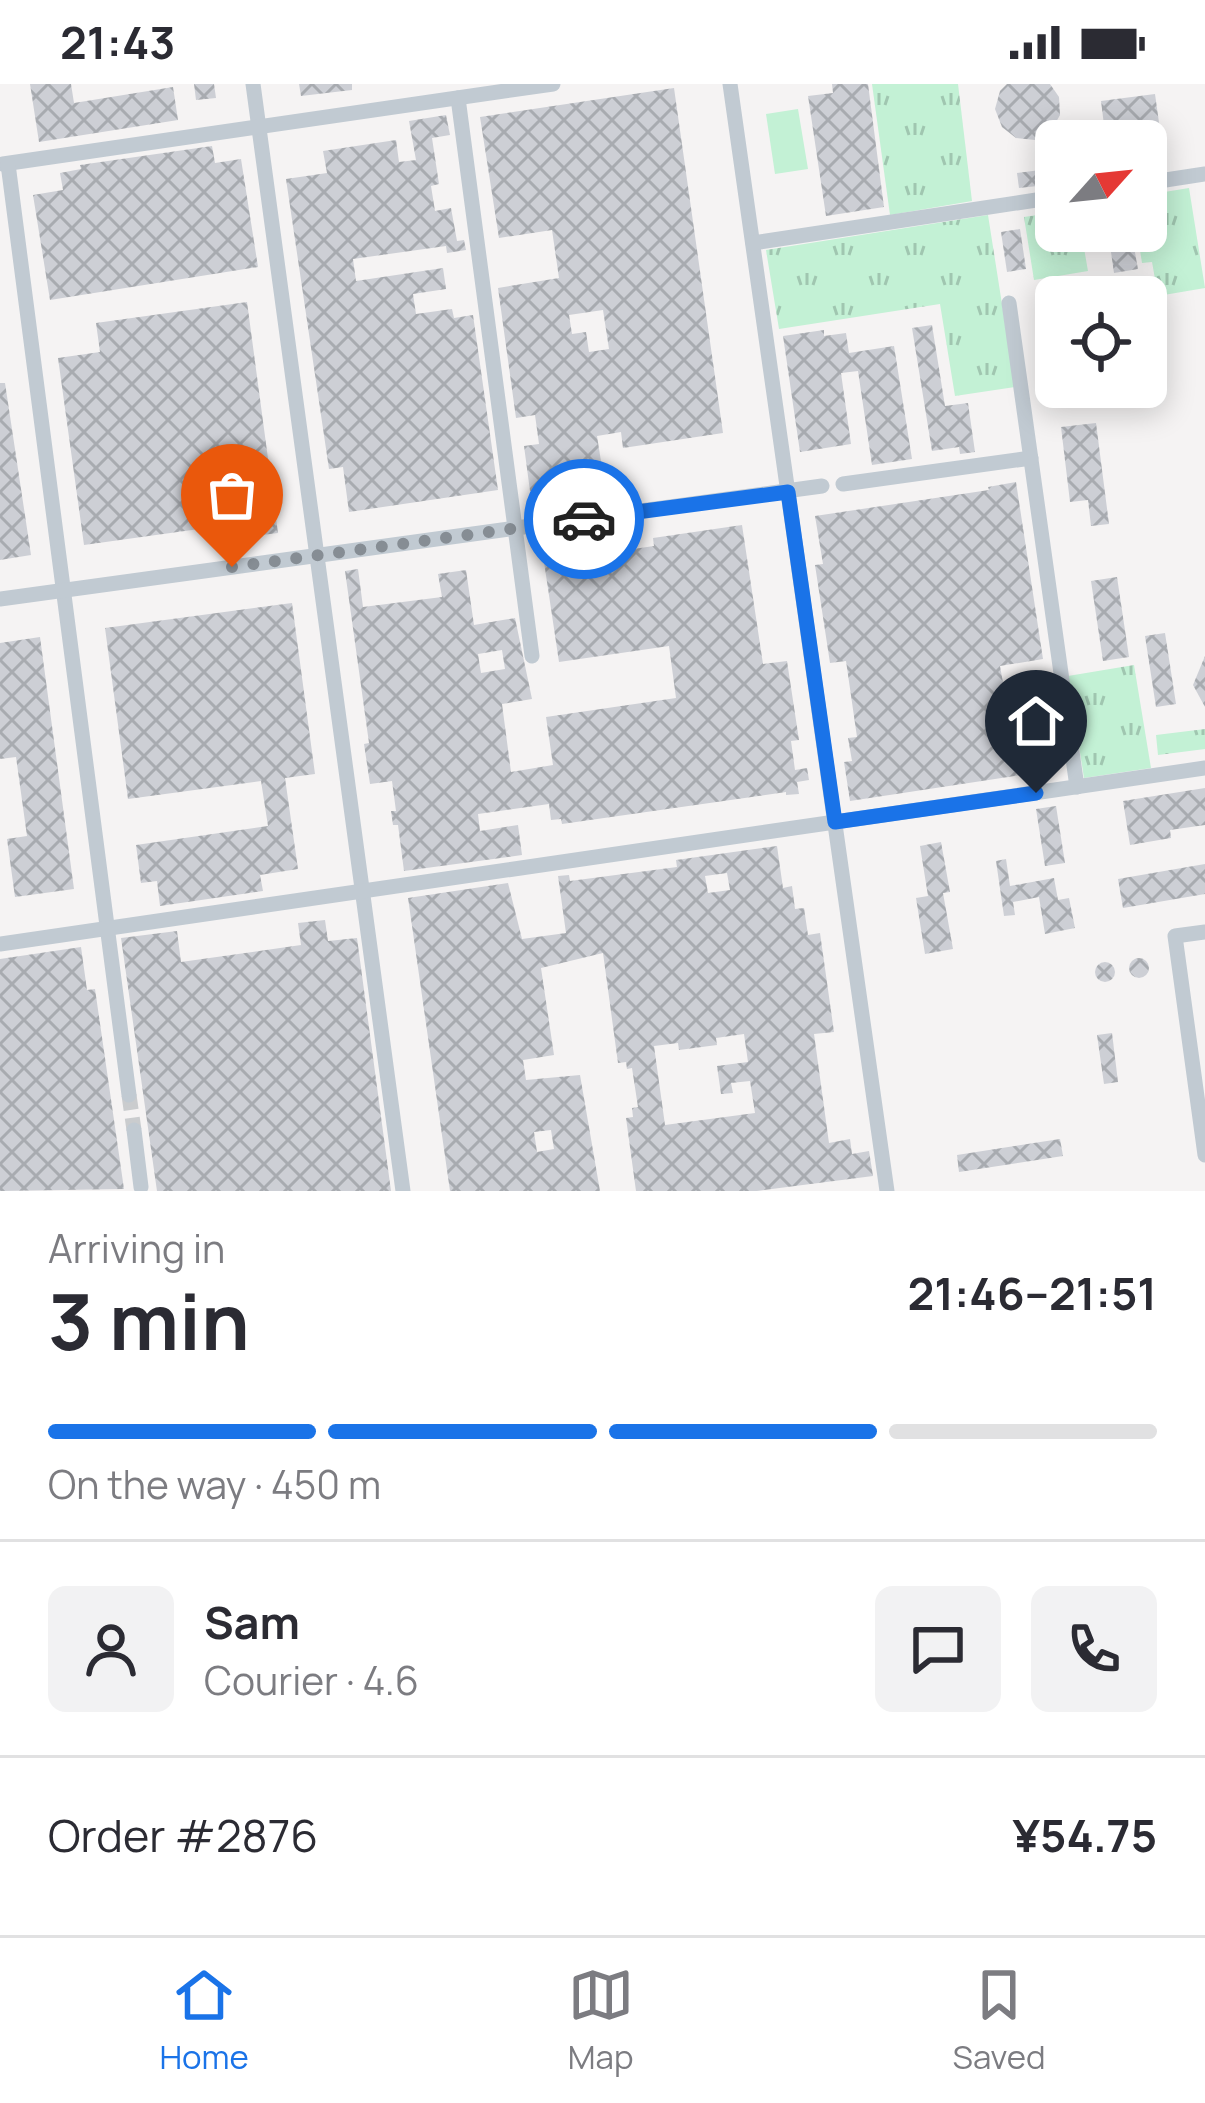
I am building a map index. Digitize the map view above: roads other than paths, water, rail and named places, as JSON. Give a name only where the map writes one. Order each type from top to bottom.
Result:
[{"type":"lane","points":[[253,84],[403,1191]]},
{"type":"lane","points":[[129,1095],[4,164],[554,84]]},
{"type":"lane","points":[[730,84],[887,1191]]},
{"type":"lane","points":[[458,98],[532,656]]},
{"type":"lane","points":[[1167,180],[1205,174]]},
{"type":"lane","points":[[753,243],[1035,200]]},
{"type":"lane","points":[[1009,303],[1077,787]]},
{"type":"lane","points":[[843,484],[1031,458]]},
{"type":"lane","points":[[0,599],[822,486]]},
{"type":"lane","points":[[0,944],[1205,768]]},
{"type":"lane","points":[[1205,932],[1175,936],[1205,1155]]},
{"type":"lane","points":[[134,1130],[141,1186]]},
{"type":"tunnel","points":[[129,1095],[134,1130]]}]
